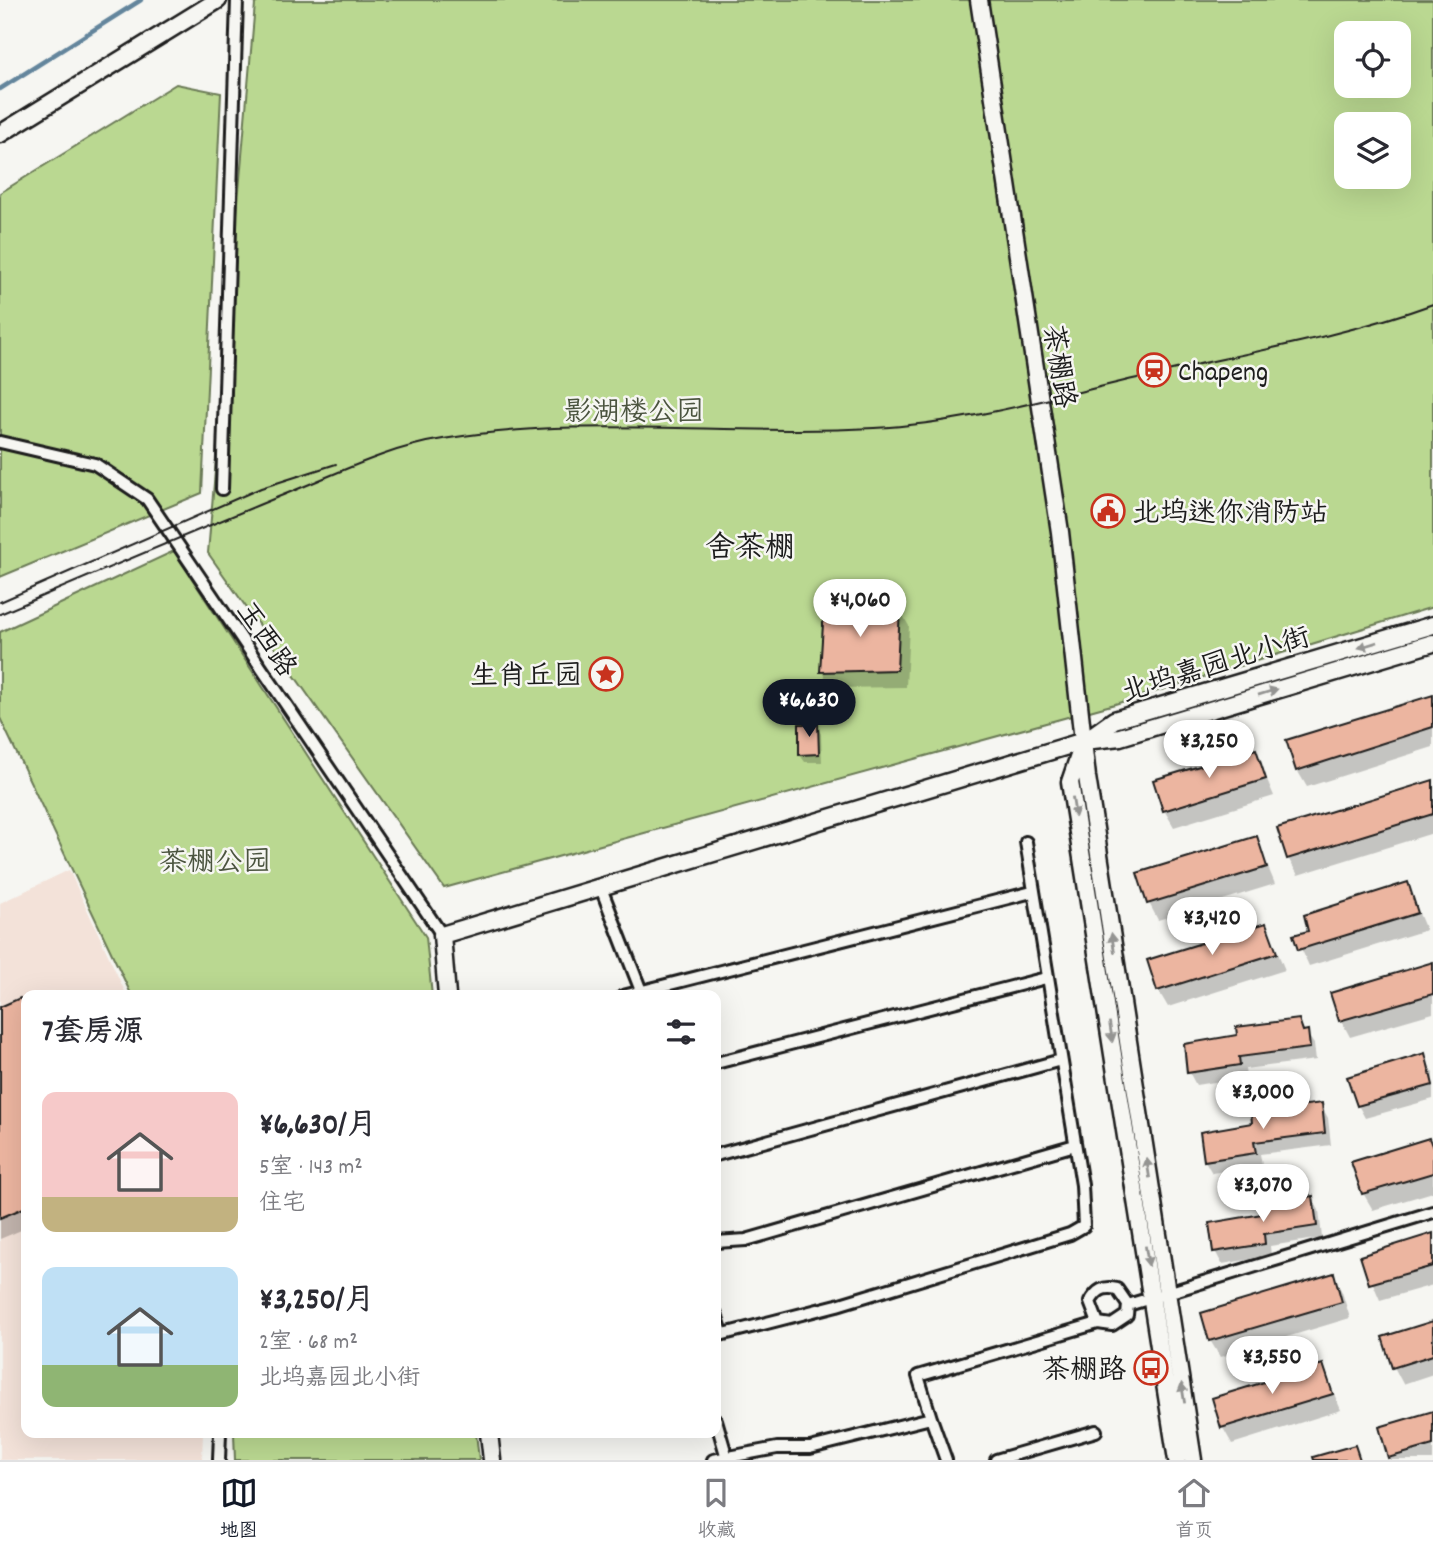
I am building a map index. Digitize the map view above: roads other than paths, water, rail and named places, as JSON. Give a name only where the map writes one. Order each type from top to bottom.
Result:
[{"type":"street","points":[[0,134],[218,0]]},
{"type":"street","points":[[222,489],[237,0]]},
{"type":"street","name":"茶棚路","points":[[979,0],[1060,532],[1084,741],[1070,782],[1160,1295],[1194,1460]]},
{"type":"street","name":"玉西路","points":[[0,442],[95,464],[147,499],[442,935]]},
{"type":"street","name":"北坞嘉园北小街","points":[[1084,741],[1114,720],[1433,625]]},
{"type":"street","name":"北坞嘉园北小街","points":[[1084,741],[1120,737],[1433,643]]},
{"type":"street","points":[[447,990],[442,935],[1084,741]]},
{"type":"street","points":[[721,1334],[836,1305],[1070,1234],[1084,1226],[1075,1144],[1026,842]]},
{"type":"street","points":[[601,888],[642,990]]},
{"type":"street","points":[[655,990],[1032,892]]},
{"type":"street","points":[[721,1062],[1046,978]]},
{"type":"street","points":[[721,1154],[1061,1060]]},
{"type":"street","points":[[721,1242],[746,1240],[1075,1144]]},
{"type":"street","points":[[1128,1305],[1433,1212]]},
{"type":"street","points":[[946,1460],[918,1376],[1098,1324],[1112,1325],[1121,1322],[1127,1315],[1128,1305],[1117,1289],[1108,1287],[1096,1292],[1090,1302],[1098,1324]]},
{"type":"street","name":"茶棚路","points":[[1160,1295],[1177,1460]]},
{"type":"street","points":[[713,1460],[777,1448],[810,1448],[931,1418]]},
{"type":"street","points":[[996,1460],[1096,1431]]},
{"type":"street","points":[[721,1437],[727,1458]]},
{"type":"street","points":[[219,1438],[219,1460]]},
{"type":"street","points":[[490,1438],[492,1460]]},
{"type":"waterway","points":[[0,89],[141,0]]},
{"type":"tram line","points":[[0,614],[345,469],[423,443],[496,432],[550,428],[820,430],[910,425],[982,414],[1297,343],[1433,304]]},
{"type":"tram line","points":[[0,602],[261,488],[336,464]]},
{"type":"place","name":"Chapeng","points":[[1154,370]]},
{"type":"place","name":"北坞迷你消防站","points":[[1108,511]]},
{"type":"place","name":"生肖丘园","points":[[606,674]]},
{"type":"place","name":"茶棚路","points":[[1151,1368]]},
{"type":"district","name":"舍茶棚","points":[[750,546]]},
{"type":"park label","name":"影湖楼公园","points":[[634,410]]},
{"type":"park label","name":"茶棚公园","points":[[215,860]]}]
